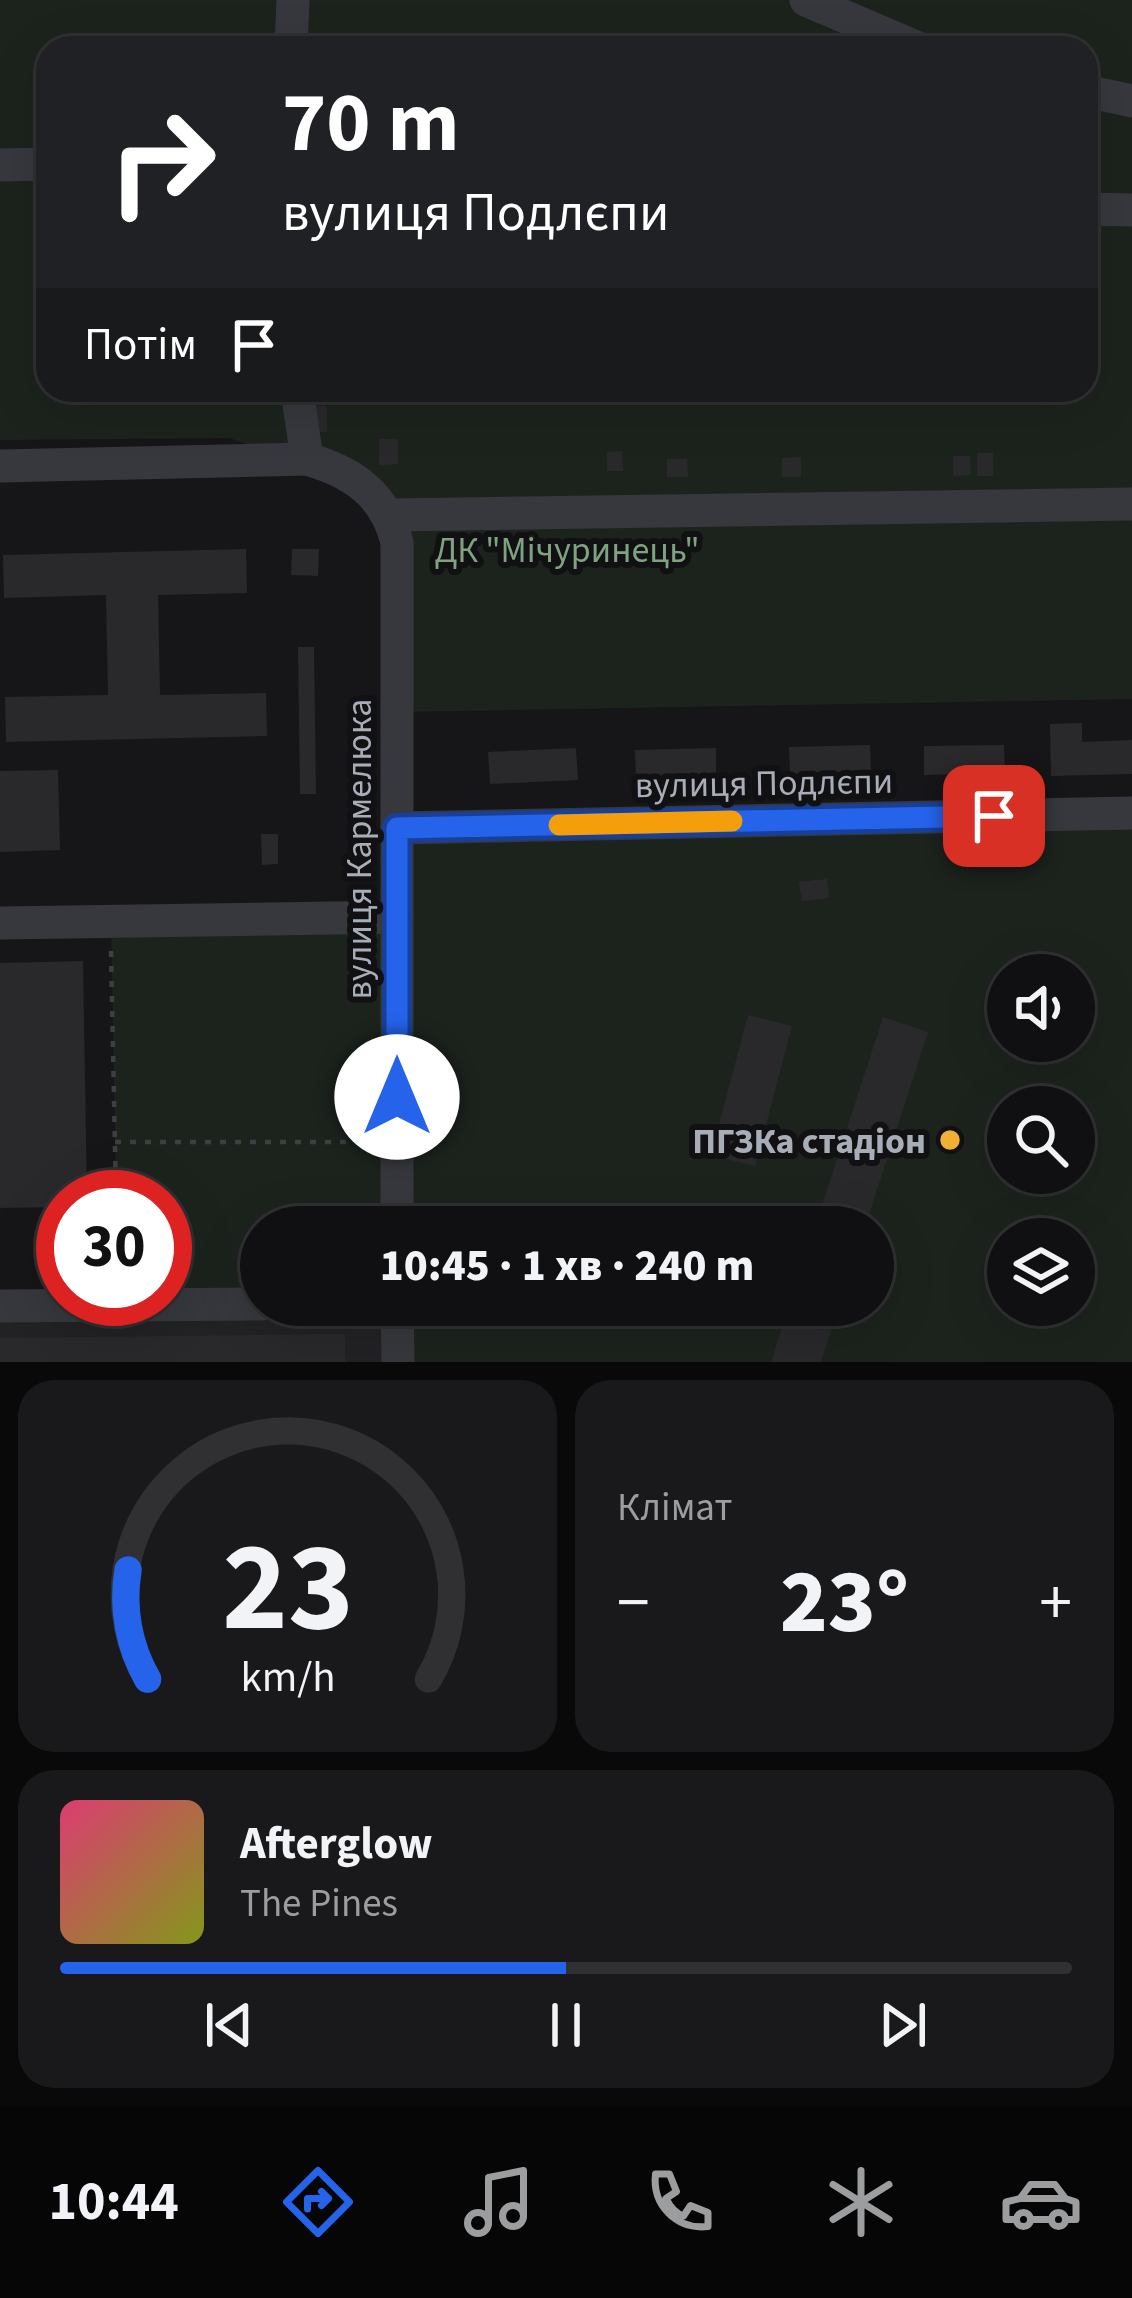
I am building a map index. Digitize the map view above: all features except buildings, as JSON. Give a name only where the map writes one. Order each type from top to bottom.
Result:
[{"type":"street","points":[[291,36],[292,0]]},
{"type":"street","points":[[806,0],[890,36]]},
{"type":"street","points":[[1098,94],[1132,101]]},
{"type":"street","points":[[0,165],[36,164]]},
{"type":"street","points":[[1098,209],[1132,210]]},
{"type":"street","points":[[299,402],[307,459]]},
{"type":"street","points":[[0,466],[307,459],[334,466],[363,485],[394,529],[1132,504]]},
{"type":"street","name":"вулиця Кармелюка","points":[[394,529],[397,1206]]},
{"type":"street","name":"вулиця Подлєпи","points":[[397,828],[1132,813]]},
{"type":"street","points":[[0,922],[397,917]]},
{"type":"street","points":[[0,1306],[240,1304]]},
{"type":"street","points":[[397,1326],[398,1362]]},
{"type":"path","points":[[111,921],[116,1170]]},
{"type":"path","points":[[115,1142],[397,1142]]},
{"type":"shaded area","points":[[240,1305],[240,1326],[397,1326],[398,1362],[0,1362],[0,1306],[36,1306],[36,1326],[192,1326],[192,1306]]},
{"type":"green space","name":"ДК \"Мічуринець\"","points":[[0,0],[1132,0],[1132,699],[397,712],[397,543],[333,475],[229,438],[0,440]]},
{"type":"green space","points":[[1132,813],[1132,1362],[398,1362],[397,1326],[894,1326],[894,1206],[240,1206],[240,1303],[192,1300],[192,1170],[116,1170],[111,921],[396,917],[397,828]]},
{"type":"slow traffic","points":[[559,825],[732,821]]},
{"type":"place","name":"ПГЗКа стадіон","points":[[950,1140]]},
{"type":"route","points":[[397,1097],[397,828],[994,816]]}]
